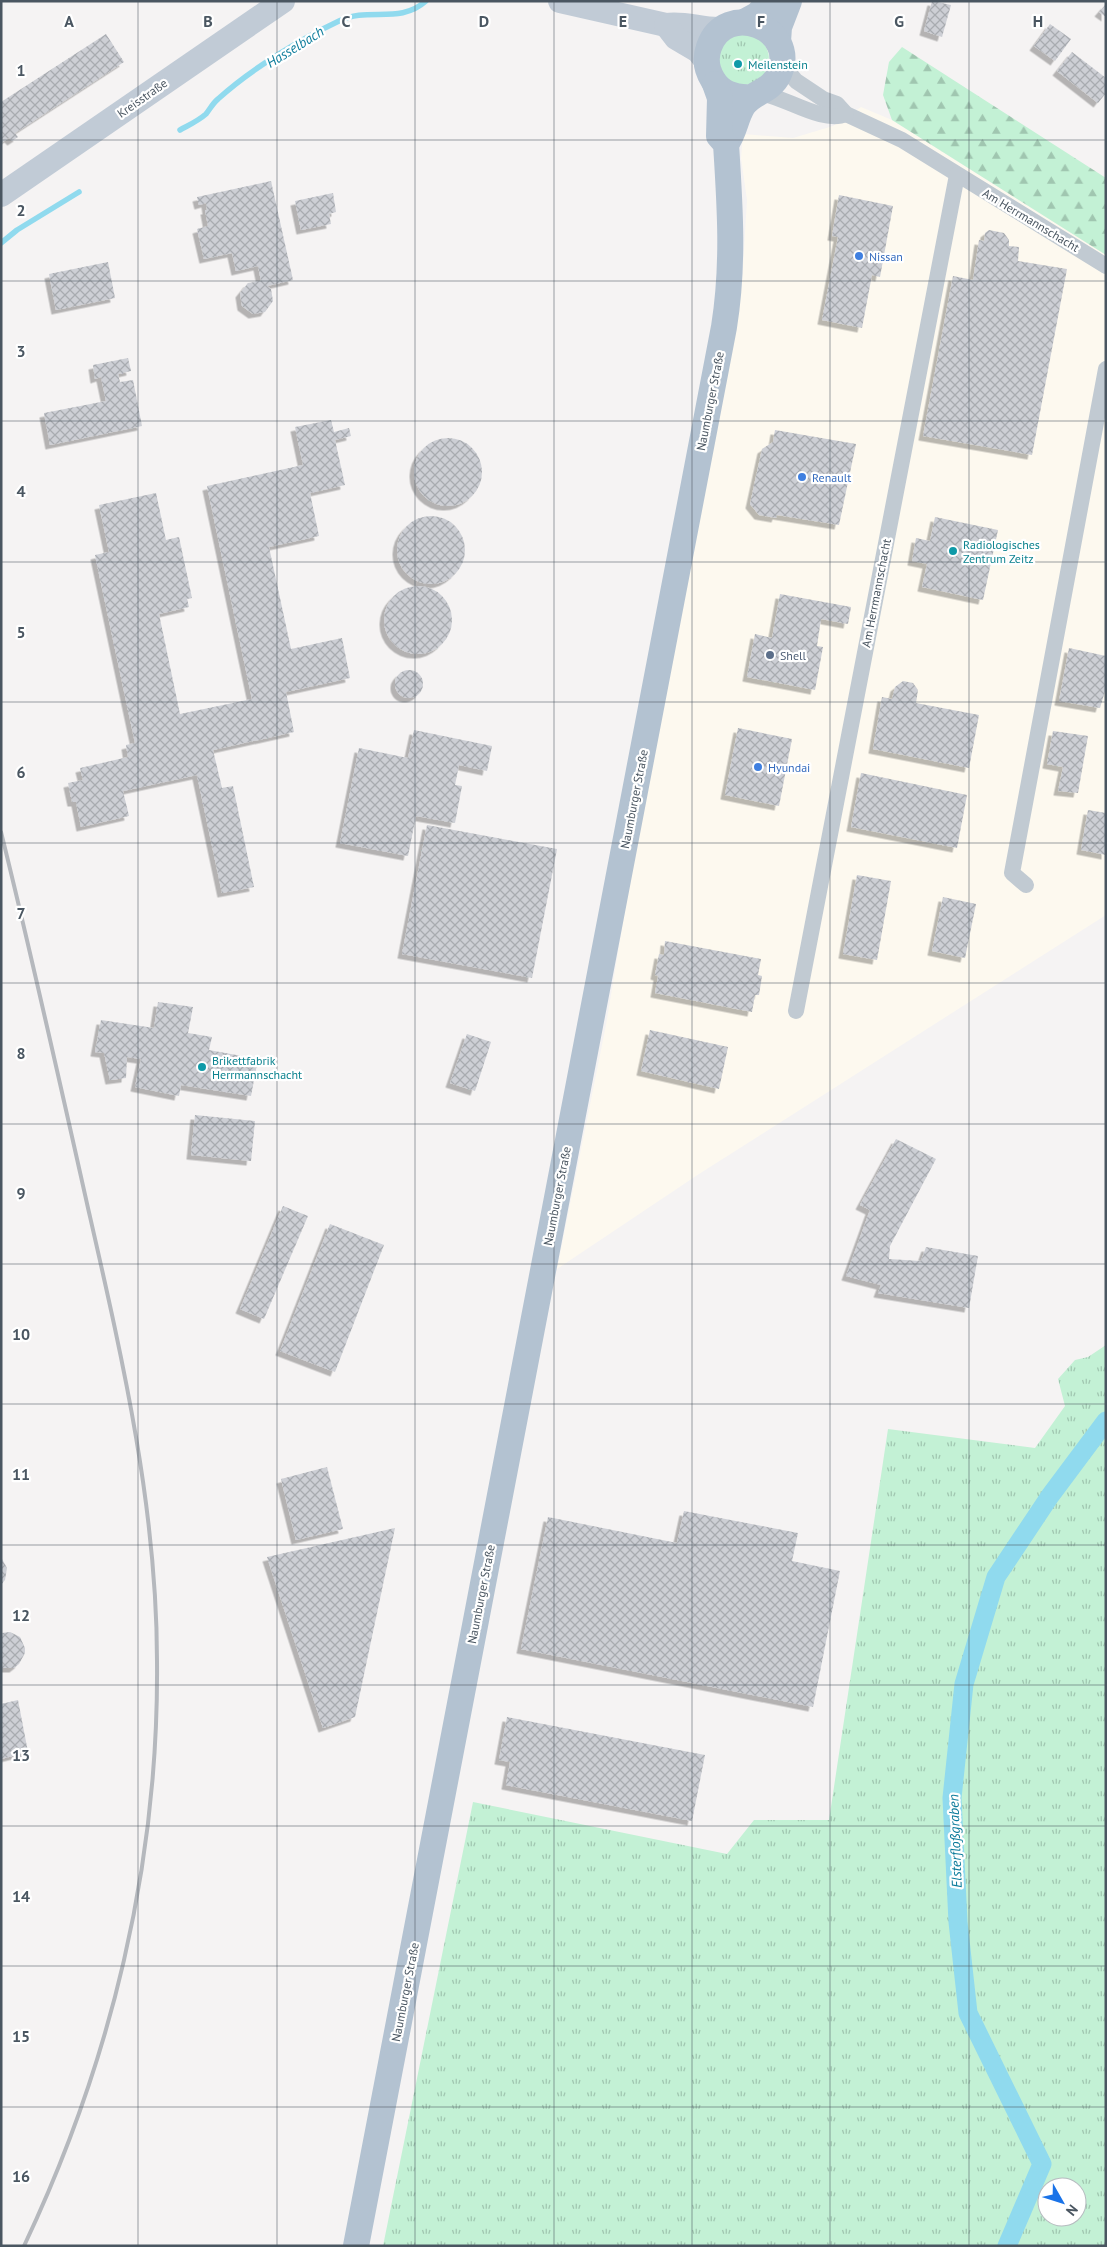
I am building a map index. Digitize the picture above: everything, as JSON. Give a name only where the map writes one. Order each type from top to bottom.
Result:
[{"type":"main road","name":"Kreisstraße","points":[[1,195],[283,1]]},
{"type":"main road","points":[[560,1],[666,25],[680,23],[708,30],[721,30]]},
{"type":"main road","points":[[711,72],[710,44],[721,30],[728,25],[746,21],[757,15],[770,1]]},
{"type":"main road","points":[[726,144],[733,135],[743,106],[775,81],[780,53],[779,27],[789,1]]},
{"type":"main road","points":[[746,21],[765,27],[780,53]]},
{"type":"main road","points":[[666,25],[676,38],[698,51],[711,72],[731,95],[756,95]]},
{"type":"main road","name":"Naumburger Straße","points":[[356,2246],[724,326],[731,254],[726,144],[719,136],[720,98],[711,72]]},
{"type":"street","name":"Am Herrmannschacht","points":[[780,53],[796,81],[823,99],[837,104],[846,114],[902,140],[1106,266]]},
{"type":"street","name":"Am Herrmannschacht","points":[[756,95],[775,96],[818,114],[836,118],[846,114]]},
{"type":"street","name":"Am Herrmannschacht","points":[[796,1010],[957,175]]},
{"type":"street","points":[[1026,885],[1012,873],[1106,369]]},
{"type":"shaded area","points":[[861,107],[892,120],[1106,255],[1106,915],[699,1174],[557,1269],[606,1025],[637,838],[727,378],[742,283],[747,200],[741,158],[743,134],[793,138],[833,126]]},
{"type":"green space","points":[[738,33],[748,33],[757,37],[765,45],[769,59],[765,73],[757,81],[748,85],[738,85],[729,81],[721,73],[717,64],[717,54],[721,45],[729,37]]},
{"type":"green space","points":[[902,47],[1106,178],[1106,255],[892,120],[883,95],[889,62]]},
{"type":"green space","points":[[1106,1345],[1106,2246],[383,2246],[473,1802],[727,1854],[754,1820],[829,1820],[888,1429],[1035,1448],[1065,1406],[1058,1379],[1075,1360],[1088,1357]]},
{"type":"building","points":[[932,1],[951,5],[942,37],[924,31]]},
{"type":"building","points":[[1106,4],[1106,17],[1099,12]]},
{"type":"building","points":[[1050,24],[1071,39],[1055,61],[1034,46]]},
{"type":"building","points":[[106,34],[124,62],[15,133],[18,137],[12,141],[9,138],[1,143],[1,102]]},
{"type":"building","points":[[1072,52],[1106,78],[1106,93],[1098,103],[1057,71]]},
{"type":"building","points":[[271,181],[293,280],[267,286],[271,289],[273,301],[265,312],[253,314],[242,306],[240,293],[248,283],[261,281],[258,266],[236,271],[232,253],[204,259],[197,229],[208,226],[205,210],[207,210],[206,203],[199,205],[197,197]]},
{"type":"building","points":[[333,193],[336,212],[329,214],[331,224],[301,230],[295,201]]},
{"type":"building","name":"Nissan","points":[[839,195],[893,206],[880,277],[872,275],[862,328],[822,320],[838,237],[832,236]]},
{"type":"building","points":[[989,230],[1004,233],[1009,240],[1009,246],[1019,247],[1018,261],[1067,269],[1032,455],[923,436],[953,276],[973,280],[979,240],[984,241],[985,233]]},
{"type":"building","points":[[108,262],[115,298],[56,310],[49,274]]},
{"type":"building","points":[[128,358],[131,371],[118,374],[120,382],[133,380],[142,426],[50,445],[44,413],[106,401],[101,377],[95,379],[93,365]]},
{"type":"building","points":[[331,420],[334,432],[349,428],[351,436],[335,440],[345,485],[310,493],[319,536],[269,547],[291,649],[342,638],[350,678],[286,692],[294,732],[213,750],[222,788],[233,786],[254,887],[222,893],[197,775],[123,791],[129,816],[81,827],[76,802],[72,802],[68,783],[83,780],[80,768],[128,757],[126,745],[135,743],[95,555],[109,552],[99,505],[156,493],[166,540],[179,537],[192,598],[187,599],[189,607],[159,614],[180,714],[252,699],[207,486],[303,465],[295,427]]},
{"type":"building","name":"Renault","points":[[775,430],[856,444],[839,525],[777,515],[776,518],[759,515],[750,504],[762,449],[773,442]]},
{"type":"building","points":[[448,438],[461,441],[472,448],[479,459],[482,472],[479,485],[472,496],[461,503],[448,506],[435,503],[424,496],[417,485],[414,472],[417,459],[424,448],[435,441]]},
{"type":"building","points":[[431,516],[444,519],[455,526],[462,537],[465,550],[462,563],[455,574],[444,581],[431,584],[418,581],[407,574],[400,563],[397,550],[400,537],[407,526],[418,519]]},
{"type":"building","name":"Radiologisches Zentrum Zeitz","points":[[935,517],[998,530],[983,600],[922,587],[927,564],[912,561],[916,538],[930,541]]},
{"type":"building","points":[[418,586],[431,589],[442,596],[449,607],[452,620],[449,633],[442,644],[431,651],[418,654],[405,651],[394,644],[387,633],[384,620],[387,607],[394,596],[405,589]]},
{"type":"building","points":[[780,594],[851,607],[848,624],[821,619],[817,646],[823,647],[815,690],[747,677],[755,634],[772,638]]},
{"type":"building","points":[[1069,648],[1106,656],[1106,688],[1100,708],[1059,701]]},
{"type":"building","points":[[409,670],[419,674],[423,684],[419,694],[409,698],[399,694],[395,684],[399,674]]},
{"type":"building","points":[[903,681],[913,683],[918,690],[916,703],[979,715],[969,768],[873,749],[882,697],[892,699],[895,687]]},
{"type":"building","name":"Hyundai","points":[[738,728],[792,739],[779,806],[725,795]]},
{"type":"building","points":[[414,730],[492,746],[487,771],[459,765],[455,785],[462,786],[455,823],[416,816],[408,856],[340,843],[359,748],[408,758]]},
{"type":"building","points":[[1053,731],[1088,736],[1078,793],[1058,791],[1063,767],[1047,764]]},
{"type":"building","points":[[861,773],[967,795],[957,848],[851,827]]},
{"type":"building","points":[[1088,810],[1106,813],[1106,855],[1081,850]]},
{"type":"building","points":[[427,825],[557,849],[532,978],[402,954]]},
{"type":"building","points":[[857,875],[891,881],[877,960],[843,954]]},
{"type":"building","points":[[943,897],[976,904],[965,958],[932,951]]},
{"type":"building","points":[[665,941],[761,959],[758,975],[762,976],[759,995],[755,995],[752,1012],[655,993],[658,976],[655,975],[659,954],[664,955]]},
{"type":"building","points":[[158,1002],[193,1007],[188,1033],[212,1037],[209,1050],[258,1059],[251,1096],[181,1085],[179,1096],[135,1087],[141,1059],[127,1057],[126,1078],[110,1080],[104,1053],[95,1052],[101,1020],[154,1028]]},
{"type":"building","points":[[650,1030],[728,1047],[719,1089],[641,1071]]},
{"type":"building","points":[[467,1034],[491,1042],[475,1091],[450,1083]]},
{"type":"building","points":[[195,1115],[255,1121],[251,1161],[191,1155]]},
{"type":"building","points":[[896,1139],[936,1159],[890,1246],[889,1259],[921,1261],[926,1247],[978,1256],[969,1308],[878,1293],[881,1285],[846,1276],[870,1210],[860,1205]]},
{"type":"building","points":[[283,1206],[308,1216],[264,1319],[240,1309]]},
{"type":"building","points":[[330,1224],[384,1245],[335,1372],[280,1351]]},
{"type":"building","points":[[327,1467],[343,1529],[296,1540],[281,1479]]},
{"type":"building","points":[[684,1511],[798,1533],[792,1561],[840,1571],[813,1707],[521,1649],[548,1517],[677,1543]]},
{"type":"building","points":[[395,1528],[355,1717],[323,1728],[267,1557]]},
{"type":"building","points":[[1,1557],[7,1568],[5,1580],[1,1585]]},
{"type":"building","points":[[10,1632],[20,1637],[25,1653],[19,1664],[14,1668],[1,1668],[1,1633]]},
{"type":"building","points":[[18,1700],[28,1752],[1,1759],[1,1704]]},
{"type":"building","points":[[507,1717],[705,1755],[692,1821],[506,1785],[510,1762],[499,1760]]},
{"type":"waterway","name":"Hasselbach","points":[[180,130],[206,114],[218,99],[260,66],[292,46],[339,21],[361,15],[405,12],[416,8],[426,1]]},
{"type":"waterway","name":"Hasselbach","points":[[1,243],[17,230],[79,192]]},
{"type":"waterway","name":"Elsterfloßgraben","points":[[1007,2246],[1042,2164],[968,2013],[958,1922],[952,1798],[964,1684],[996,1577],[1050,1496],[1106,1421]]},
{"type":"railway","points":[[1,832],[24,926],[125,1376],[144,1489],[151,1546],[157,1661],[155,1737],[149,1812],[139,1887],[124,1961],[105,2034],[82,2106],[55,2176],[24,2246]]},
{"type":"place","name":"Meilenstein","points":[[738,64]]},
{"type":"place","name":"Nissan","points":[[859,256]]},
{"type":"place","name":"Renault","points":[[802,477]]},
{"type":"place","name":"Radiologisches Zentrum Zeitz","points":[[953,551]]},
{"type":"place","name":"Shell","points":[[770,655]]},
{"type":"place","name":"Hyundai","points":[[758,767]]},
{"type":"place","name":"Brikettfabrik Herrmannschacht","points":[[202,1067]]}]
